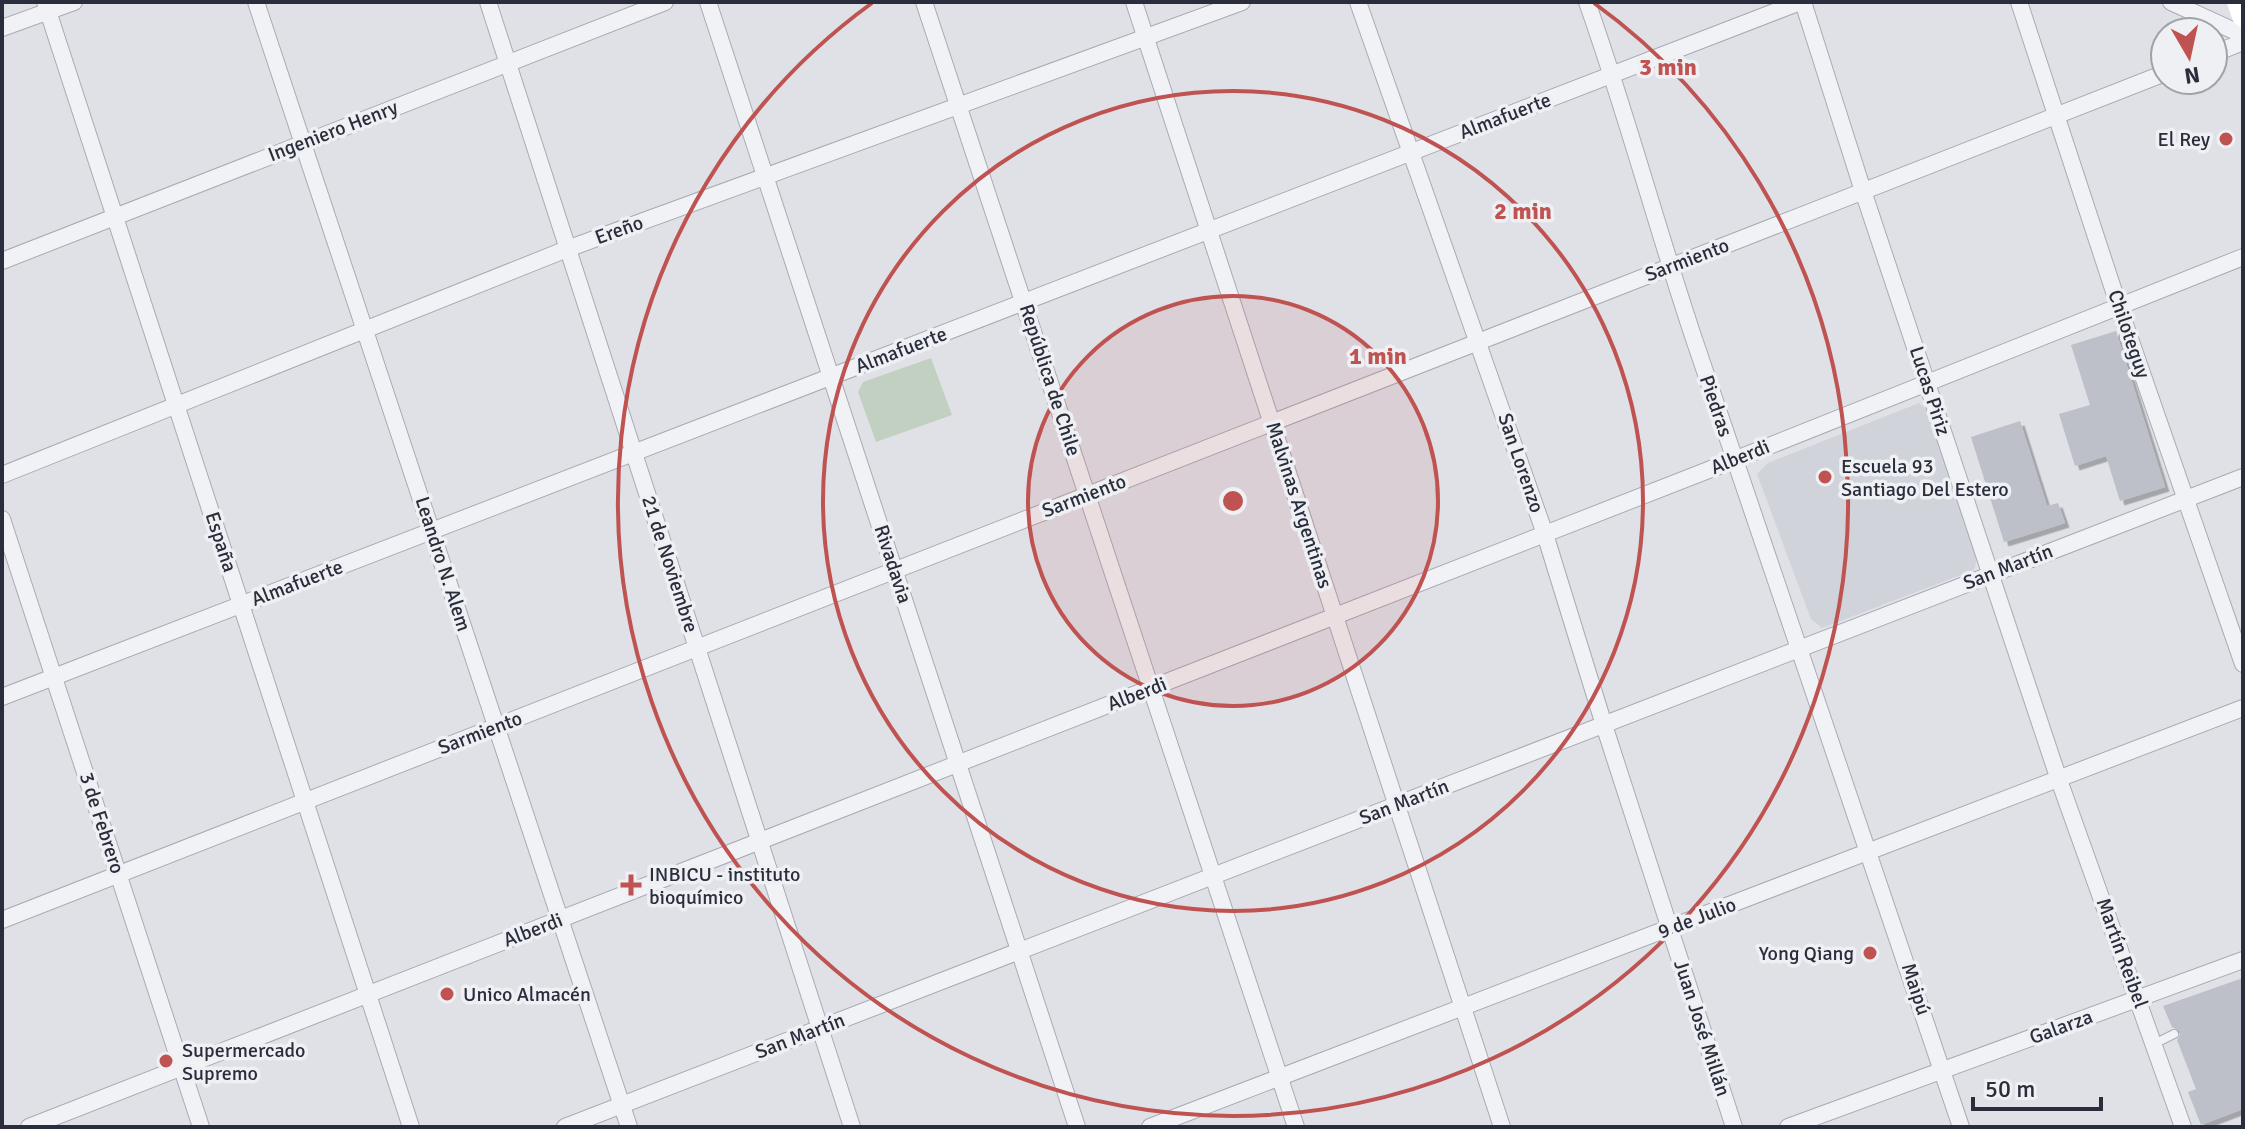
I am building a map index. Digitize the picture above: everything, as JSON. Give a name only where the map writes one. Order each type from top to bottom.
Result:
[{"type":"main road","points":[[2238,2],[2243,16]]},
{"type":"street","points":[[2,28],[46,7],[74,2]]},
{"type":"street","name":"Leandro N. Alem","points":[[256,2],[629,1127]]},
{"type":"street","name":"21 de Noviembre","points":[[488,2],[852,1127]]},
{"type":"street","name":"Ingeniero Henry","points":[[2,261],[665,2]]},
{"type":"street","name":"Rivadavia","points":[[708,2],[1077,1127]]},
{"type":"street","name":"República de Chile","points":[[924,2],[1296,1127]]},
{"type":"street","name":"Malvinas Argentinas","points":[[1134,2],[1502,1127]]},
{"type":"street","name":"Ereño","points":[[2,475],[567,249],[1242,2]]},
{"type":"street","name":"San Lorenzo","points":[[1358,2],[1545,534],[1670,928]]},
{"type":"street","name":"Piedras","points":[[1587,2],[1734,460],[1871,852]]},
{"type":"street","name":"Almafuerte","points":[[2,697],[1802,2]]},
{"type":"street","name":"Lucas Piriz","points":[[1802,2],[2059,780]]},
{"type":"street","name":"Chiloteguy","points":[[2019,2],[2119,307],[2243,664]]},
{"type":"street","points":[[2171,2],[2243,35]]},
{"type":"street","name":"España","points":[[46,7],[411,1127]]},
{"type":"street","name":"Sarmiento","points":[[2,920],[2149,79]]},
{"type":"street","name":"Alberdi","points":[[29,1127],[1734,460],[2243,257]]},
{"type":"street","name":"San Martín","points":[[565,1127],[2243,477]]},
{"type":"street","name":"3 de Febrero","points":[[2,519],[201,1127]]},
{"type":"street","name":"9 de Julio","points":[[1150,1127],[2243,708]]},
{"type":"street","name":"Martín Reibel","points":[[2059,780],[2183,1127]]},
{"type":"street","name":"Maipú","points":[[1871,852],[1961,1127]]},
{"type":"street","name":"Juan José Millán","points":[[1670,928],[1734,1127]]},
{"type":"street","name":"Galarza","points":[[1788,1127],[2243,960]]},
{"type":"lane","points":[[2154,1044],[2174,1034]]},
{"type":"shaded area","points":[[1919,403],[1928,410],[1977,559],[1974,570],[1822,628],[1811,619],[1757,474],[1768,463]]},
{"type":"green space","points":[[931,358],[952,415],[876,442],[858,392],[863,382]]},
{"type":"building","points":[[2116,331],[2165,487],[2120,501],[2106,456],[2075,466],[2059,414],[2090,405],[2071,345]]},
{"type":"building","points":[[2020,421],[2047,506],[2058,503],[2065,523],[2004,542],[1971,437]]},
{"type":"building","points":[[2243,978],[2243,1109],[2201,1125],[2188,1092],[2196,1089],[2177,1040],[2181,1032],[2172,1027],[2163,1006]]},
{"type":"place","name":"El Rey","points":[[2226,139]]},
{"type":"place","name":"Escuela 93 Santiago Del Estero","points":[[1825,477]]},
{"type":"place","name":"INBICU - instituto bioquímico","points":[[631,885]]},
{"type":"place","name":"Yong Qiang","points":[[1870,953]]},
{"type":"place","name":"Unico Almacén","points":[[447,994]]},
{"type":"place","name":"Supermercado Supremo","points":[[166,1061]]}]
